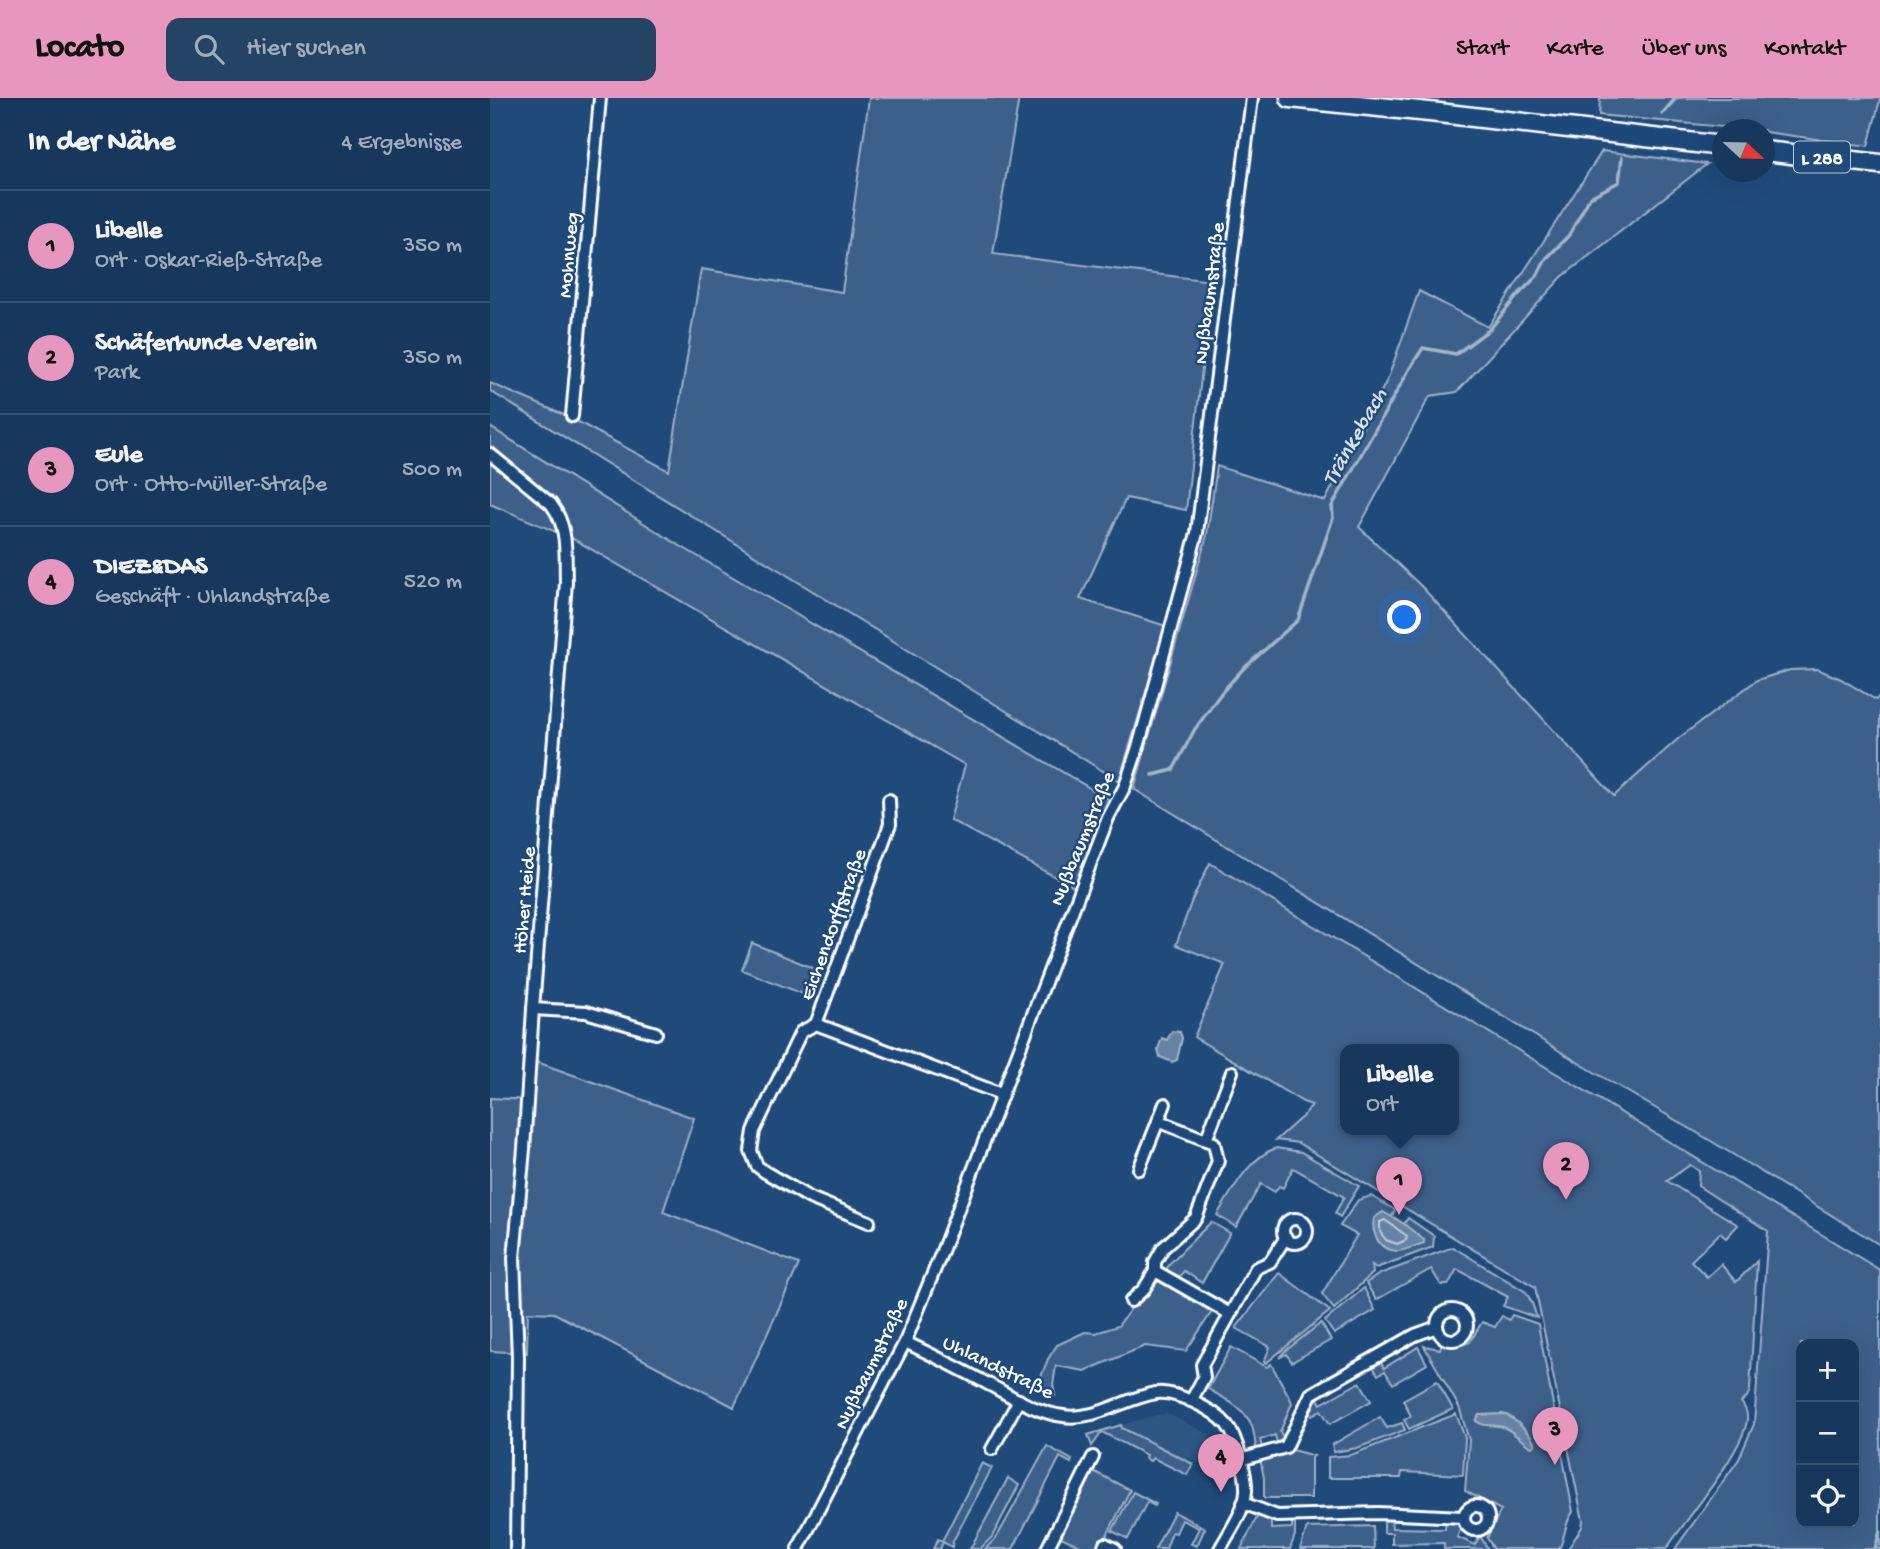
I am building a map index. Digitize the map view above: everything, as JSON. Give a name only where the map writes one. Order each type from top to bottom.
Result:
[{"type":"main road","points":[[1290,98],[1712,145]]},
{"type":"main road","name":"L 288","points":[[1775,152],[1880,164]]},
{"type":"street","name":"Mohnweg","points":[[572,416],[600,98]]},
{"type":"street","name":"Nußbaumstraße","points":[[798,1549],[905,1342],[1108,818],[1125,786],[1197,533],[1252,98]]},
{"type":"street","name":"Höher Heide","points":[[490,454],[551,504],[565,528],[565,595],[514,1258],[518,1357],[516,1549]]},
{"type":"street","name":"Eichendorffstraße","points":[[869,1222],[810,1198],[765,1172],[757,1166],[751,1151],[754,1131],[801,1032],[816,1024],[890,824],[888,800]]},
{"type":"street","points":[[533,1009],[586,1012],[656,1033]]},
{"type":"street","points":[[816,1024],[1001,1094]]},
{"type":"street","points":[[1206,1140],[1232,1072]]},
{"type":"street","points":[[1139,1169],[1165,1104]]},
{"type":"street","points":[[1131,1301],[1144,1289],[1155,1271],[1155,1262],[1163,1248],[1196,1218],[1218,1161],[1214,1143],[1158,1121]]},
{"type":"street","points":[[1191,1401],[1204,1377],[1202,1365],[1256,1268],[1270,1262],[1286,1237]]},
{"type":"street","points":[[1155,1271],[1230,1314]]},
{"type":"street","points":[[1240,1460],[1286,1447],[1311,1394],[1415,1335],[1437,1327]]},
{"type":"street","name":"Uhlandstraße","points":[[905,1342],[1019,1400],[1053,1414],[1070,1417],[1091,1414],[1157,1393],[1191,1401],[1218,1417],[1228,1425],[1245,1483],[1243,1503],[1220,1549]]},
{"type":"street","points":[[992,1450],[1019,1400]]},
{"type":"street","points":[[1047,1549],[1093,1457]]},
{"type":"street","points":[[1243,1503],[1277,1516],[1378,1513],[1463,1517]]},
{"type":"street","points":[[1103,1549],[1105,1544],[1115,1549]]},
{"type":"shaded area","points":[[869,98],[1019,98],[993,254],[1212,281],[1186,510],[1126,498],[1080,599],[1166,626],[1119,781],[490,391],[490,383],[571,418],[669,471],[701,269],[842,292]]},
{"type":"shaded area","points":[[1600,98],[1880,98],[1868,146],[1775,133],[1775,119],[1712,119],[1712,126],[1599,115]]},
{"type":"shaded area","points":[[1602,151],[1707,164],[1562,277],[1457,392],[1430,396],[1359,527],[1422,587],[1614,796],[1679,738],[1757,680],[1790,670],[1817,669],[1841,679],[1876,700],[1880,695],[1880,1245],[1134,789],[1207,535],[1217,466],[1325,501],[1388,378],[1419,291],[1488,327]]},
{"type":"shaded area","points":[[490,427],[677,544],[1108,799],[1074,887],[950,820],[965,765],[575,540],[490,504]]},
{"type":"shaded area","points":[[1210,863],[1880,1270],[1880,1549],[1675,1549],[1739,1459],[1754,1424],[1768,1231],[1698,1186],[1699,1171],[1690,1165],[1667,1181],[1738,1225],[1726,1238],[1720,1233],[1691,1261],[1707,1277],[1721,1264],[1736,1282],[1757,1261],[1750,1390],[1741,1402],[1747,1414],[1745,1428],[1727,1463],[1666,1549],[1568,1549],[1583,1521],[1535,1287],[1298,1143],[1276,1140],[1312,1105],[1194,1037],[1225,964],[1176,945],[1192,900]]},
{"type":"shaded area","points":[[752,943],[818,970],[808,996],[742,970]]},
{"type":"shaded area","points":[[534,1061],[694,1118],[663,1212],[799,1264],[734,1407],[554,1313],[528,1312],[527,1353],[490,1351],[490,1098],[532,1100]]},
{"type":"shaded area","points":[[1276,1148],[1301,1152],[1359,1186],[1340,1217],[1335,1213],[1344,1197],[1293,1168],[1283,1188],[1279,1186],[1275,1192],[1261,1184],[1236,1227],[1217,1215],[1249,1167]]},
{"type":"shaded area","points":[[1371,1196],[1395,1210],[1392,1216],[1404,1224],[1408,1218],[1434,1236],[1433,1247],[1376,1268],[1372,1265],[1373,1273],[1334,1309],[1322,1294],[1357,1235],[1340,1226],[1358,1200]]},
{"type":"shaded area","points":[[1211,1222],[1230,1233],[1202,1283],[1184,1271],[1178,1278],[1166,1272],[1168,1265]]},
{"type":"shaded area","points":[[1453,1247],[1526,1292],[1537,1318],[1503,1306],[1508,1297],[1457,1269],[1448,1285],[1441,1285],[1431,1269],[1376,1300],[1366,1283],[1380,1274]]},
{"type":"shaded area","points":[[1279,1273],[1330,1311],[1266,1363],[1264,1362],[1270,1347],[1236,1328]]},
{"type":"shaded area","points":[[1160,1280],[1213,1310],[1186,1351],[1145,1346],[1085,1371],[1056,1366],[1053,1385],[1055,1395],[1037,1387],[1048,1359],[1057,1345],[1085,1332],[1096,1333],[1118,1326],[1135,1303]]},
{"type":"shaded area","points":[[1364,1288],[1375,1310],[1334,1334],[1325,1321]]},
{"type":"shaded area","points":[[1512,1315],[1538,1324],[1573,1512],[1559,1549],[1494,1549],[1487,1538],[1501,1510],[1465,1491],[1469,1440],[1459,1407],[1424,1346],[1440,1349],[1442,1342],[1462,1345],[1470,1342],[1482,1322],[1495,1327],[1502,1316],[1509,1320]]},
{"type":"shaded area","points":[[1321,1323],[1331,1340],[1292,1362],[1286,1354],[1279,1358],[1284,1352]]},
{"type":"shaded area","points":[[1231,1347],[1267,1367],[1271,1364],[1290,1398],[1292,1403],[1280,1432],[1284,1438],[1277,1443],[1275,1435],[1260,1440],[1262,1448],[1256,1448],[1249,1420],[1233,1404],[1208,1389]]},
{"type":"shaded area","points":[[1418,1347],[1427,1364],[1393,1384],[1385,1371],[1378,1375],[1372,1365],[1380,1361],[1384,1368]]},
{"type":"shaded area","points":[[1437,1381],[1453,1409],[1409,1429],[1404,1420],[1411,1416],[1403,1400]]},
{"type":"shaded area","points":[[1360,1382],[1371,1401],[1330,1424],[1321,1410],[1312,1415],[1308,1413],[1310,1403],[1317,1397],[1321,1404]]},
{"type":"shaded area","points":[[1168,1414],[1211,1435],[1199,1463],[1187,1457],[1185,1460],[1122,1428],[1121,1425]]},
{"type":"shaded area","points":[[1456,1414],[1465,1438],[1463,1475],[1402,1472],[1401,1478],[1328,1478],[1328,1457],[1351,1455]]},
{"type":"shaded area","points":[[1380,1417],[1387,1428],[1402,1423],[1405,1430],[1357,1448],[1334,1452],[1332,1445]]},
{"type":"shaded area","points":[[1121,1425],[1122,1428],[1193,1464],[1187,1475],[1153,1458],[1150,1461],[1145,1458],[1146,1455],[1102,1432],[1092,1446],[1088,1435]]},
{"type":"shaded area","points":[[1047,1446],[1072,1460],[1071,1463],[1060,1457],[1013,1549],[985,1549],[997,1537]]},
{"type":"shaded area","points":[[1292,1450],[1314,1456],[1311,1458],[1311,1498],[1264,1498],[1260,1458]]},
{"type":"shaded area","points":[[982,1463],[992,1468],[952,1547],[943,1542],[940,1549],[933,1549],[938,1539],[942,1541]]},
{"type":"shaded area","points":[[1093,1471],[1130,1490],[1100,1549],[1086,1549],[1059,1536]]},
{"type":"shaded area","points":[[1008,1478],[1019,1485],[992,1537],[980,1549],[970,1549]]},
{"type":"shaded area","points":[[1133,1492],[1156,1504],[1155,1506],[1147,1502],[1128,1539],[1112,1531]]},
{"type":"shaded area","points":[[1174,1512],[1205,1528],[1197,1546],[1191,1544],[1199,1528],[1182,1520],[1176,1533],[1172,1532],[1166,1549],[1155,1549]]},
{"type":"shaded area","points":[[1258,1515],[1271,1520],[1271,1529],[1292,1528],[1292,1520],[1295,1520],[1295,1535],[1290,1549],[1241,1549]]},
{"type":"shaded area","points":[[1391,1518],[1392,1528],[1445,1529],[1446,1519],[1456,1520],[1462,1527],[1457,1537],[1475,1545],[1480,1536],[1488,1549],[1444,1549],[1444,1543],[1392,1544],[1392,1533],[1384,1533],[1384,1519]]},
{"type":"shaded area","points":[[1373,1526],[1374,1549],[1300,1549],[1307,1528]]},
{"type":"water","points":[[1172,1031],[1180,1032],[1182,1038],[1177,1060],[1172,1062],[1160,1057],[1158,1049],[1162,1038],[1167,1040]]},
{"type":"water","points":[[1383,1212],[1404,1224],[1424,1240],[1424,1243],[1400,1251],[1381,1245],[1373,1224],[1374,1218]]},
{"type":"water","points":[[1503,1414],[1522,1426],[1535,1445],[1528,1445],[1503,1427],[1476,1421],[1479,1415]]},
{"type":"waterway","name":"Tränkebach","points":[[1662,114],[1676,98]]},
{"type":"waterway","name":"Tränkebach","points":[[1153,775],[1173,770],[1195,729],[1222,692],[1242,670],[1298,620],[1333,518],[1332,506],[1423,348],[1456,354],[1490,329],[1537,276],[1546,259],[1569,235],[1590,197],[1619,182],[1622,157]]},
{"type":"waterway","points":[[1875,1549],[1880,1531]]},
{"type":"place","name":"Schäferhunde Verein","points":[[1566,1200]]},
{"type":"place","name":"Libelle","points":[[1399,1215]]},
{"type":"place","name":"Eule","points":[[1555,1465]]},
{"type":"place","name":"DIEZ&DAS","points":[[1221,1492]]}]
